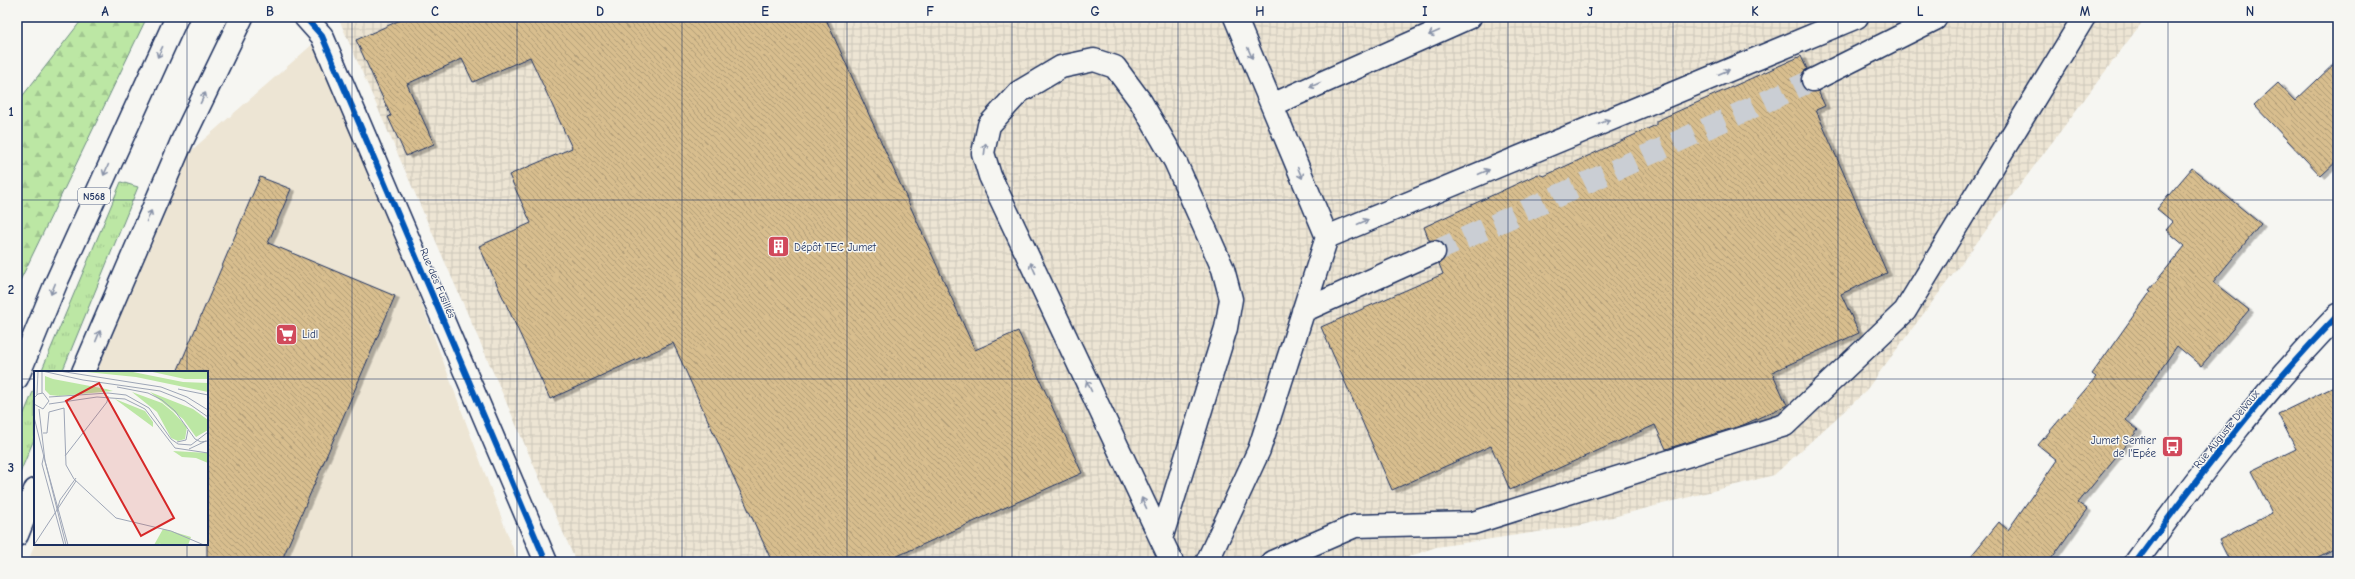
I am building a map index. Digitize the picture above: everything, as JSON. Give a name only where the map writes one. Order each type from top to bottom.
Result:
[{"type":"main road","name":"N568","points":[[17,378],[90,205],[177,17]]},
{"type":"main road","points":[[83,371],[177,152],[242,17]]},
{"type":"main road","name":"Rue des Fusillés","points":[[305,17],[322,36],[546,562]]},
{"type":"main road","points":[[1207,562],[1259,450],[1327,237],[1235,17]]},
{"type":"main road","points":[[1272,105],[1470,17]]},
{"type":"main road","points":[[1327,237],[1857,17]]},
{"type":"main road","points":[[1912,17],[1937,18]]},
{"type":"main road","points":[[1272,562],[1355,526],[1473,523],[1785,425],[1905,311],[2084,17]]},
{"type":"main road","points":[[1812,80],[1937,18]]},
{"type":"main road","points":[[1161,539],[1226,328],[1231,299],[1222,269],[1175,161],[1141,102],[1115,67],[1094,60],[1061,67],[1019,92],[989,125],[983,153],[993,183],[1161,539],[1172,562]]},
{"type":"main road","points":[[1303,311],[1434,252]]},
{"type":"main road","name":"Rue Auguste Delvaux","points":[[2136,562],[2195,482],[2298,357],[2338,315]]},
{"type":"main road","points":[[17,535],[34,492]]},
{"type":"shaded area","points":[[338,17],[2146,17],[1864,393],[1774,475],[1578,526],[1436,547],[1394,562],[576,562]]},
{"type":"shaded area","points":[[322,36],[518,562],[28,562],[34,545],[208,545],[208,371],[97,371],[169,170]]},
{"type":"green space","points":[[84,17],[147,17],[17,287],[17,103]]},
{"type":"green space","points":[[121,182],[138,187],[62,371],[41,371]]},
{"type":"green space","points":[[34,389],[34,439],[17,480],[17,430]]},
{"type":"building","name":"Dépôt TEC Jumet","points":[[407,17],[825,17],[975,350],[1018,331],[1082,473],[884,562],[772,562],[673,343],[550,399],[479,246],[531,223],[509,175],[572,148],[530,57],[473,82],[462,59],[407,84],[434,144],[406,156],[388,117],[391,116],[356,40]]},
{"type":"building","points":[[1801,56],[1807,69],[1802,73],[1802,85],[1806,91],[1818,91],[1825,106],[1816,110],[1887,273],[1841,294],[1859,333],[1772,372],[1787,405],[1743,425],[1666,449],[1655,425],[1510,490],[1491,446],[1392,490],[1321,327],[1443,274],[1439,264],[1444,259],[1446,247],[1441,242],[1429,240],[1424,227],[1538,174],[1544,176],[1656,125],[1656,121]]},
{"type":"building","points":[[2338,60],[2338,160],[2321,176],[2254,105],[2278,83],[2295,101]]},
{"type":"building","points":[[2192,168],[2261,224],[2213,282],[2249,310],[2201,366],[2177,346],[2126,420],[2138,430],[2078,503],[2087,509],[2049,562],[1966,562],[1999,522],[2008,530],[2057,460],[2038,445],[2096,377],[2092,374],[2151,291],[2149,290],[2185,246],[2166,230],[2173,222],[2157,209]]},
{"type":"building","name":"Lidl","points":[[260,177],[291,189],[268,243],[395,296],[281,562],[207,562],[208,371],[177,371]]},
{"type":"building","points":[[2338,385],[2338,547],[2308,562],[2230,562],[2219,540],[2272,513],[2251,471],[2296,449],[2278,414]]},
{"type":"tunnel","points":[[1434,252],[1813,80]]},
{"type":"cycle path","points":[[305,17],[322,36],[546,562]]},
{"type":"cycle path","points":[[2136,562],[2258,404],[2338,315]]},
{"type":"place","name":"Dépôt TEC Jumet","points":[[779,247]]},
{"type":"place","name":"Lidl","points":[[286,334]]},
{"type":"place","name":"Jumet Sentier de l'Epée","points":[[2172,446]]}]
